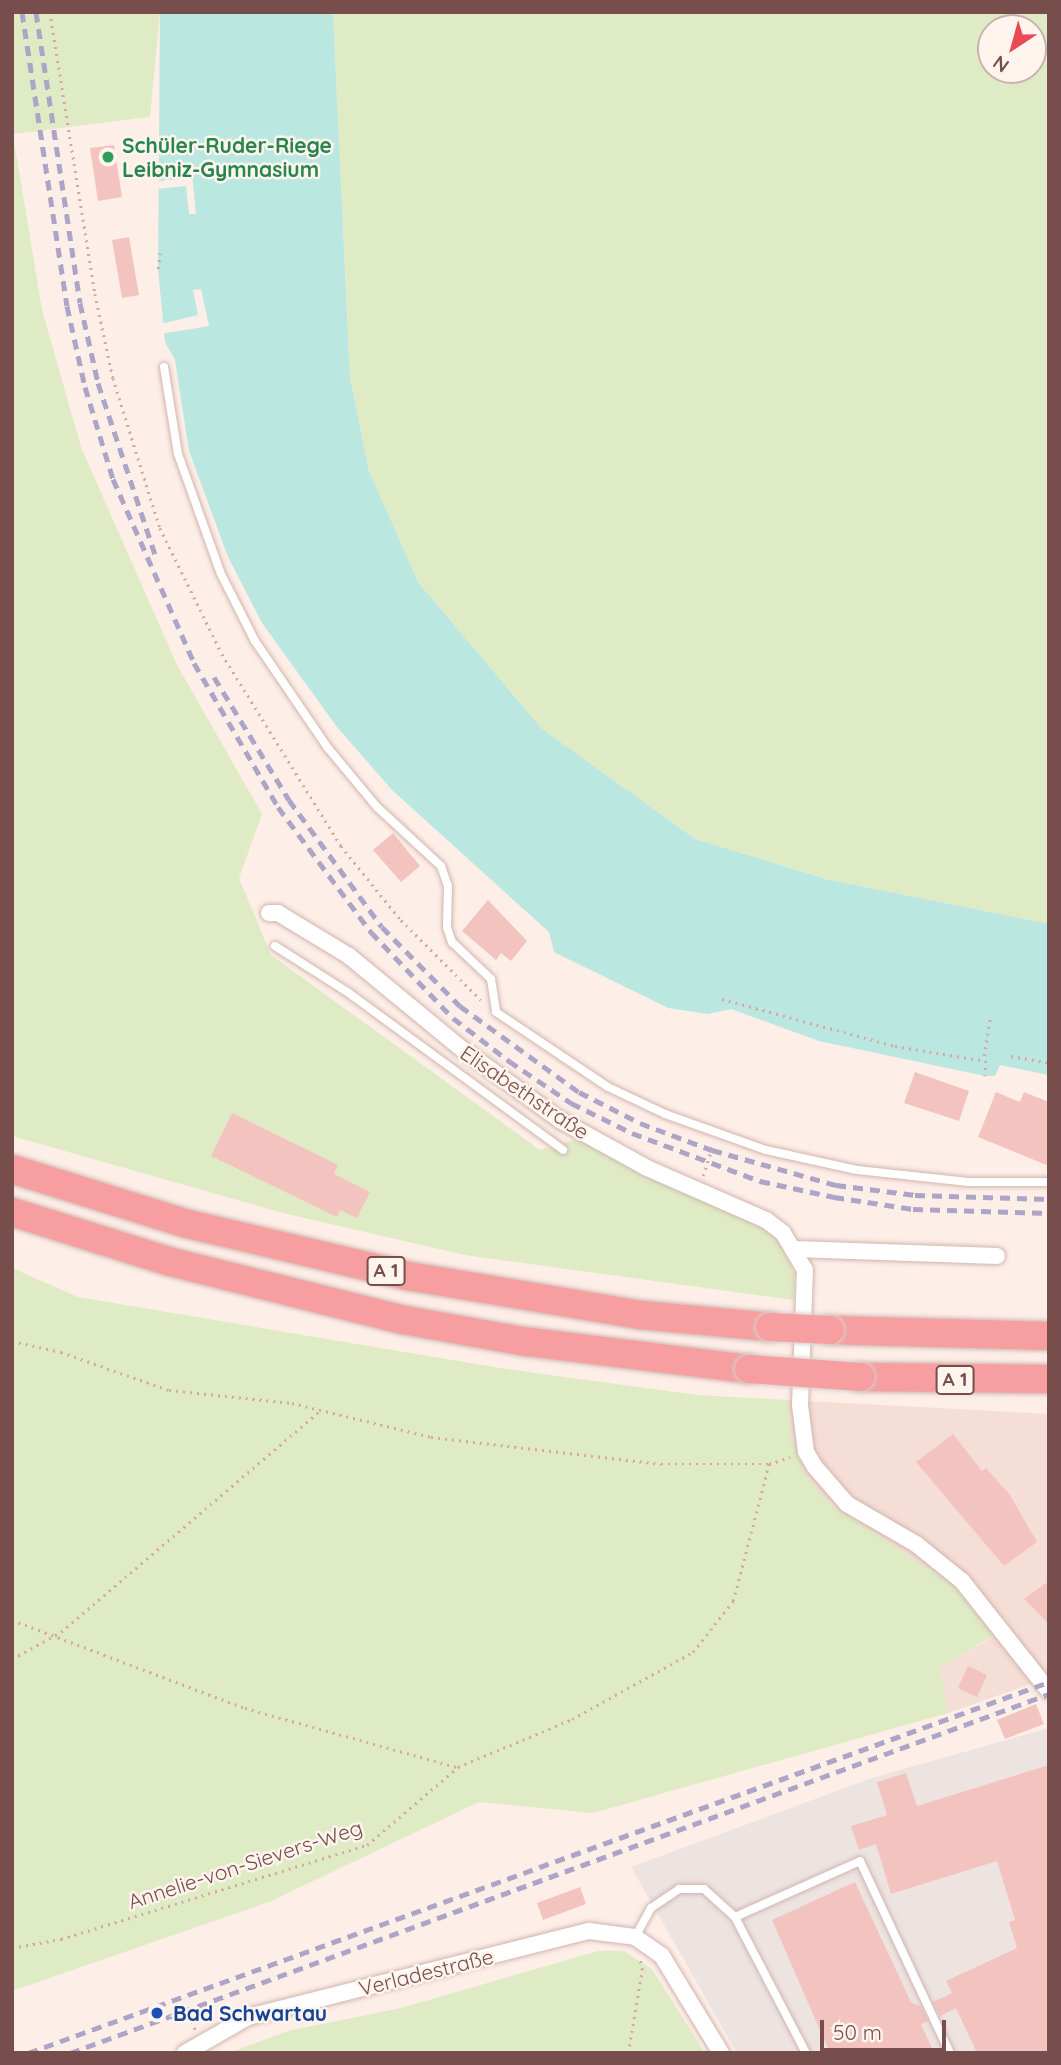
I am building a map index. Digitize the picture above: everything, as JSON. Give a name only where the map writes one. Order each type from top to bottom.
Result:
[{"type":"highway","name":"A 1","points":[[12,1169],[184,1223],[408,1276],[628,1313],[770,1327],[1049,1336]]},
{"type":"highway","name":"A 1","points":[[12,1212],[171,1262],[404,1320],[521,1341],[749,1369],[862,1377],[1049,1379]]},
{"type":"street","name":"Elisabethstraße","points":[[268,913],[278,913],[349,956],[462,1049],[560,1120],[647,1168],[766,1220],[795,1249],[805,1270],[800,1405],[806,1452]]},
{"type":"street","points":[[795,1249],[997,1256]]},
{"type":"street","points":[[806,1452],[847,1504],[916,1544],[962,1581],[1049,1691]]},
{"type":"street","name":"Verladestraße","points":[[185,2053],[248,2017],[303,2001],[578,1933],[612,1931],[635,1937]]},
{"type":"street","points":[[635,1937],[662,1956],[721,2053]]},
{"type":"lane","points":[[164,367],[178,454],[221,575],[255,641],[328,748],[377,807],[441,866],[448,886],[447,927],[452,942],[491,979],[496,1013],[608,1087],[718,1133],[857,1170],[968,1182],[1049,1182]]},
{"type":"lane","points":[[275,946],[345,990],[563,1150]]},
{"type":"lane","points":[[734,1917],[860,1861],[950,2053]]},
{"type":"lane","points":[[635,1937],[651,1908],[678,1889],[704,1889],[734,1917],[806,2053]]},
{"type":"path","points":[[159,269],[160,253]]},
{"type":"path","points":[[722,999],[895,1046],[986,1061],[985,1076]]},
{"type":"path","points":[[984,1056],[990,1017]]},
{"type":"path","points":[[1011,1056],[1049,1063]]},
{"type":"path","points":[[698,1189],[718,1133]]},
{"type":"path","points":[[12,1342],[61,1352],[169,1390],[322,1409],[431,1437],[569,1456],[661,1464],[769,1464],[806,1452]]},
{"type":"path","points":[[12,1659],[54,1635],[322,1409]]},
{"type":"path","name":"Annelie-von-Sievers-Weg","points":[[12,1948],[61,1939],[367,1845],[458,1767],[572,1719],[693,1652],[733,1601],[769,1464]]},
{"type":"path","points":[[12,1620],[245,1708],[458,1767]]},
{"type":"path","points":[[628,2053],[642,1970],[635,1937]]},
{"type":"shaded area","points":[[787,1400],[1049,1414],[1049,1703],[1034,1683],[948,1713],[940,1669],[996,1635],[964,1592],[829,1503],[804,1472],[792,1438]]},
{"type":"shaded area","points":[[1049,1728],[1049,2053],[737,2053],[631,1867],[872,1778]]},
{"type":"green space","points":[[12,12],[160,12],[150,117],[13,134],[42,310],[81,447],[177,665],[262,814],[239,878],[271,955],[540,1150],[578,1139],[762,1225],[781,1244],[795,1274],[794,1300],[465,1255],[287,1214],[12,1136]]},
{"type":"green space","points":[[333,12],[1049,12],[1049,924],[826,879],[695,839],[541,728],[418,582],[369,471],[350,376]]},
{"type":"green space","points":[[12,1268],[78,1297],[506,1369],[697,1395],[787,1400],[792,1438],[804,1472],[829,1503],[964,1592],[996,1634],[940,1669],[948,1713],[593,1813],[479,1802],[269,1902],[12,1991]]},
{"type":"green space","points":[[598,1951],[624,1951],[652,1969],[705,2053],[229,2053],[288,2031],[401,2008]]},
{"type":"water","points":[[160,12],[333,12],[350,377],[369,471],[418,582],[541,728],[695,839],[826,879],[1049,924],[1049,1075],[1000,1065],[995,1076],[985,1076],[819,1041],[731,1009],[708,1014],[668,1008],[554,952],[549,932],[392,790],[337,727],[262,623],[228,557],[189,451],[175,360],[165,342],[158,269]]},
{"type":"pier","points":[[186,173],[192,173],[196,214],[189,214],[186,186],[157,189],[157,181],[186,178]]},
{"type":"pier","points":[[201,289],[209,326],[161,334],[160,324],[198,315],[193,290]]},
{"type":"building","points":[[114,145],[122,197],[98,201],[90,148]]},
{"type":"building","points":[[129,237],[139,295],[122,298],[112,240]]},
{"type":"building","points":[[393,833],[420,866],[401,882],[373,850]]},
{"type":"building","points":[[488,900],[527,941],[511,961],[501,953],[496,960],[462,931]]},
{"type":"building","points":[[915,1072],[969,1091],[959,1121],[904,1103]]},
{"type":"building","points":[[996,1092],[1020,1102],[1024,1092],[1049,1102],[1049,1166],[978,1137]]},
{"type":"building","points":[[232,1113],[338,1165],[334,1174],[370,1192],[357,1218],[340,1210],[337,1217],[211,1156]]},
{"type":"building","points":[[953,1434],[982,1471],[986,1468],[1010,1495],[1037,1542],[1004,1566],[916,1462]]},
{"type":"building","points":[[1049,1581],[1049,1624],[1024,1599]]},
{"type":"building","points":[[968,1666],[987,1675],[977,1697],[958,1688]]},
{"type":"building","points":[[1036,1704],[1044,1724],[1005,1739],[997,1720]]},
{"type":"building","points":[[1049,1765],[1049,2053],[977,2053],[956,2008],[940,2016],[933,2002],[952,1993],[946,1981],[1017,1948],[1009,1922],[1015,1920],[997,1861],[891,1894],[876,1844],[859,1850],[851,1826],[887,1815],[877,1782],[906,1773],[917,1806]]},
{"type":"building","points":[[855,1882],[911,2002],[921,2007],[928,2021],[921,2024],[934,2053],[830,2053],[772,1920]]},
{"type":"building","points":[[580,1887],[586,1904],[543,1920],[537,1903]]},
{"type":"railway","points":[[22,12],[67,306],[85,387],[113,479],[194,663],[278,807],[371,932],[453,1018],[509,1061],[571,1103],[632,1133],[760,1181],[834,1197],[913,1209],[1049,1213]]},
{"type":"railway","points":[[36,12],[80,303],[98,383],[156,557]]},
{"type":"railway","points":[[214,677],[289,800],[382,927],[460,1006],[579,1092],[640,1123],[712,1150],[836,1185],[915,1195],[1049,1199]]},
{"type":"railway","points":[[28,2053],[1049,1682]]},
{"type":"railway","points":[[70,2053],[1049,1694]]},
{"type":"place","name":"Schüler-Ruder-Riege Leibniz-Gymnasium","points":[[108,157]]},
{"type":"place","name":"Bad Schwartau","points":[[157,2013]]}]
